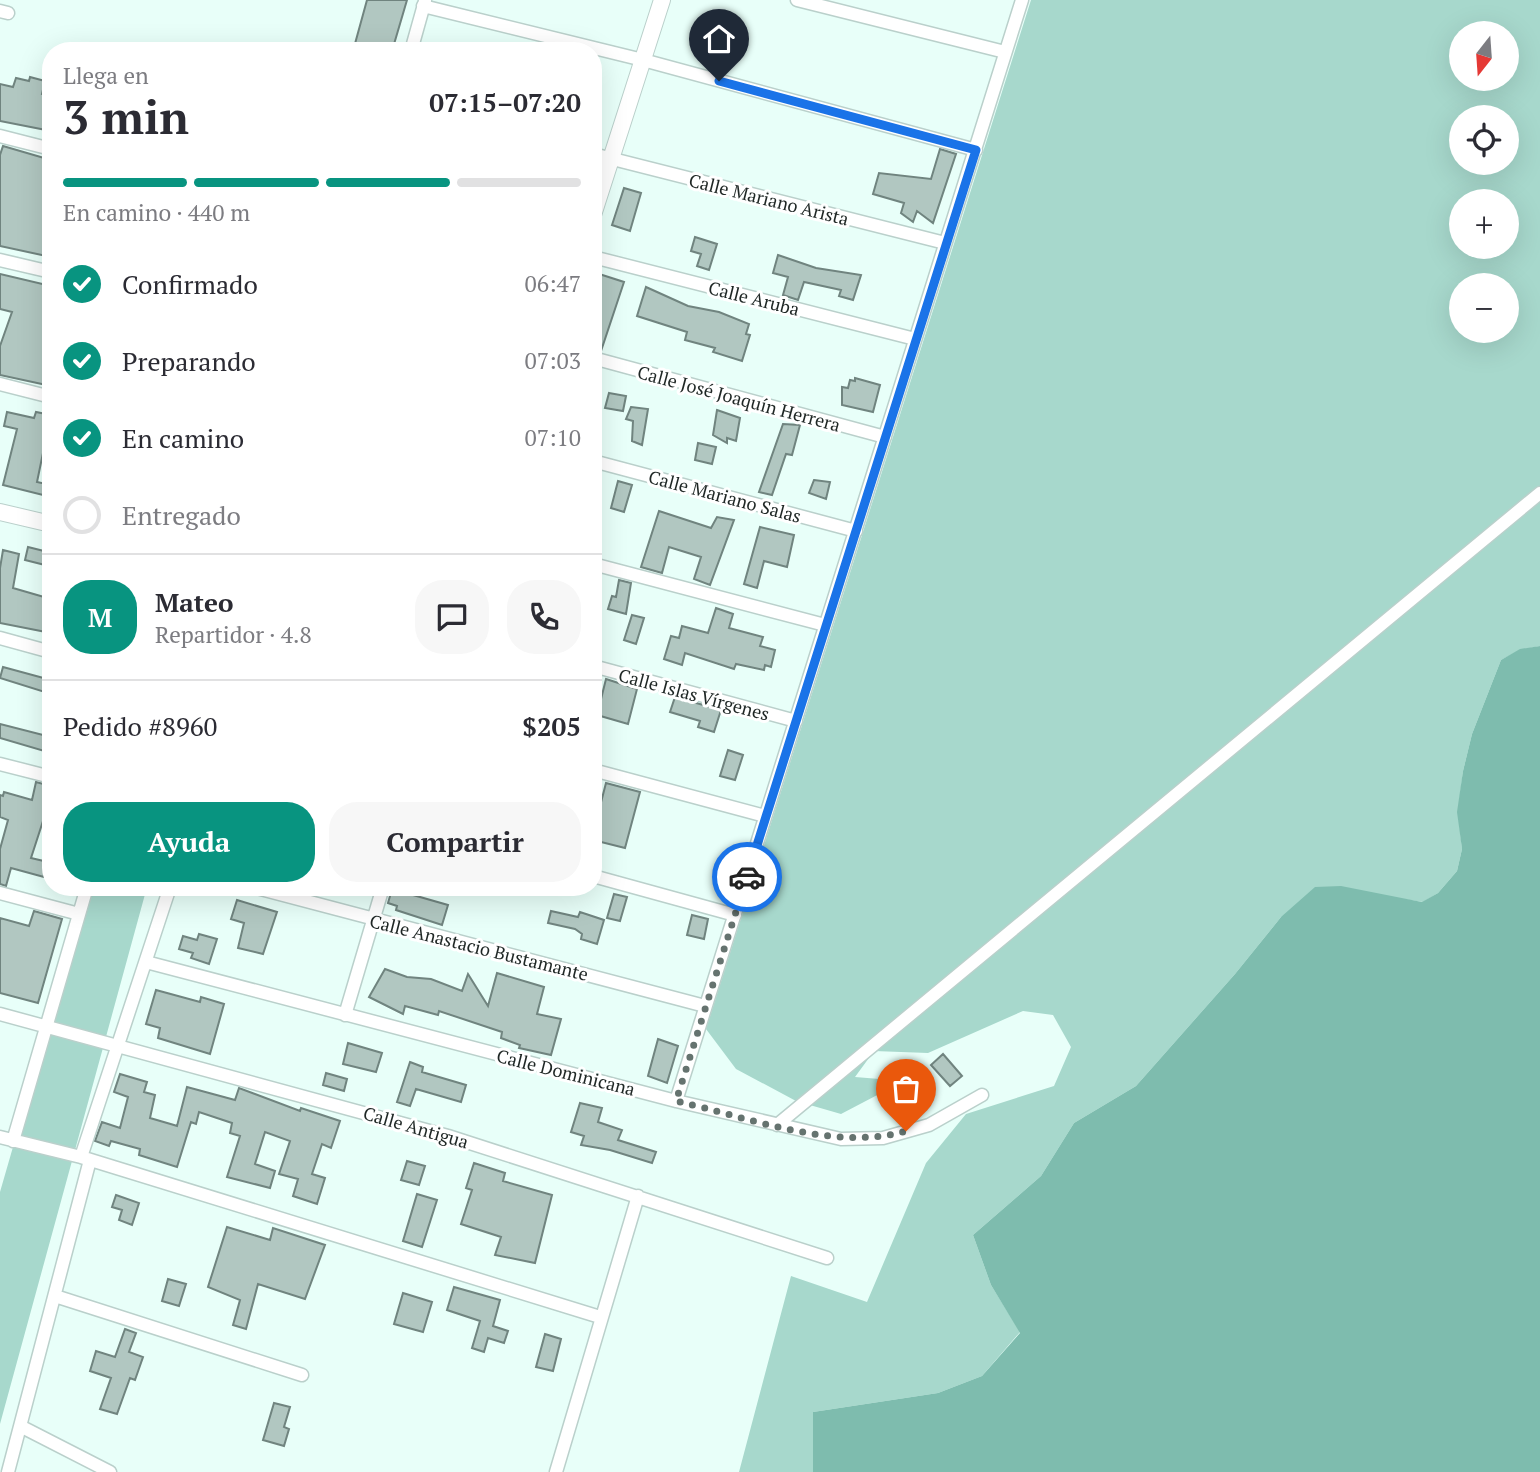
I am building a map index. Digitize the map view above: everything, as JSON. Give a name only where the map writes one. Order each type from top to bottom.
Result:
[{"type":"street","points":[[602,188],[662,0]]},
{"type":"street","points":[[797,0],[1005,52]]},
{"type":"street","points":[[676,1101],[1022,0]]},
{"type":"street","points":[[413,42],[424,3],[574,42]]},
{"type":"street","points":[[602,49],[976,150]]},
{"type":"street","points":[[0,136],[42,147]]},
{"type":"street","name":"Calle Mariano Arista","points":[[602,156],[945,243]]},
{"type":"street","name":"Calle Aruba","points":[[602,259],[915,339]]},
{"type":"street","points":[[0,260],[42,270]]},
{"type":"street","name":"Calle José Joaquín Herrera","points":[[602,360],[885,437]]},
{"type":"street","points":[[0,384],[42,395]]},
{"type":"street","name":"Calle Mariano Salas","points":[[602,463],[856,531]]},
{"type":"street","points":[[777,1125],[1540,493]]},
{"type":"street","points":[[0,512],[42,522]]},
{"type":"street","points":[[602,566],[825,625]]},
{"type":"street","points":[[0,638],[42,650]]},
{"type":"street","name":"Calle Islas Vírgenes","points":[[602,668],[796,721]]},
{"type":"street","points":[[0,764],[42,775]]},
{"type":"street","points":[[602,772],[765,816]]},
{"type":"street","points":[[602,878],[735,915]]},
{"type":"street","points":[[0,892],[79,914]]},
{"type":"street","points":[[84,896],[47,1025],[6,1139],[86,1159],[600,1318]]},
{"type":"street","points":[[8,1472],[55,1296],[86,1159],[167,896]]},
{"type":"street","name":"Calle Anastacio Bustamante","points":[[285,896],[705,1006]]},
{"type":"street","points":[[345,1015],[380,896]]},
{"type":"street","name":"Calle Dominicana","points":[[146,962],[676,1101],[841,1139],[883,1138],[929,1125],[982,1095]]},
{"type":"street","name":"Calle Antigua","points":[[0,1014],[121,1044],[448,1136],[827,1258]]},
{"type":"street","points":[[556,1472],[638,1196]]},
{"type":"street","points":[[55,1296],[302,1375]]},
{"type":"street","points":[[22,1427],[110,1472]]},
{"type":"shaded area","points":[[1031,0],[1540,0],[1540,646],[1520,650],[1501,660],[1472,734],[1463,771],[1458,812],[1462,849],[1457,871],[1438,893],[1423,902],[1396,898],[1281,917],[1235,974],[1136,1086],[1074,1123],[1041,1176],[973,1235],[991,1285],[1020,1332],[982,1376],[938,1393],[813,1412],[813,1472],[739,1472],[791,1276],[867,1302],[926,1163],[966,1114],[1054,1086],[1071,1047],[1053,1015],[1023,1011],[928,1053],[874,1051],[855,1077],[904,1081],[841,1114],[796,1101],[736,1069],[706,1029]]},
{"type":"shaded area","points":[[1540,646],[1540,1472],[813,1472],[813,1412],[938,1393],[982,1376],[1020,1333],[991,1285],[973,1235],[1041,1176],[1074,1123],[1136,1086],[1235,974],[1281,917],[1315,887],[1341,886],[1422,902],[1438,893],[1457,871],[1462,849],[1457,812],[1463,771],[1472,734],[1501,660],[1520,649]]},
{"type":"shaded area","points":[[85,896],[145,896],[0,1424],[0,1192]]},
{"type":"building","points":[[367,0],[407,0],[395,42],[355,42]]},
{"type":"building","points":[[30,77],[42,80],[42,129],[0,121],[0,84],[13,87],[16,78],[29,81]]},
{"type":"building","points":[[3,146],[42,157],[42,255],[0,246],[0,155]]},
{"type":"building","points":[[940,149],[956,154],[933,223],[917,211],[913,222],[901,213],[904,203],[873,194],[879,173],[931,179]]},
{"type":"building","points":[[624,188],[641,193],[630,231],[612,225]]},
{"type":"building","points":[[695,237],[717,244],[709,270],[697,266],[701,254],[691,251]]},
{"type":"building","points":[[778,255],[816,268],[861,275],[853,300],[839,296],[841,290],[804,282],[798,300],[783,295],[788,277],[773,273]]},
{"type":"building","points":[[0,274],[42,284],[42,384],[0,375],[0,346],[12,312],[0,309]]},
{"type":"building","points":[[602,275],[624,282],[602,348]]},
{"type":"building","points":[[646,287],[688,306],[719,312],[749,324],[746,334],[750,335],[742,361],[713,352],[715,348],[685,340],[687,332],[637,316]]},
{"type":"building","points":[[855,378],[880,385],[873,412],[842,405],[842,387],[848,388],[850,380],[855,381]]},
{"type":"building","points":[[609,393],[626,396],[623,411],[605,408]]},
{"type":"building","points":[[631,407],[648,409],[642,445],[632,441],[633,421],[626,419]]},
{"type":"building","points":[[717,410],[740,418],[736,441],[727,438],[727,443],[713,435]]},
{"type":"building","points":[[7,412],[34,418],[36,412],[42,413],[42,458],[37,482],[42,483],[42,495],[3,485],[17,429],[4,426]]},
{"type":"building","points":[[783,424],[800,425],[792,455],[786,454],[772,495],[759,492]]},
{"type":"building","points":[[698,443],[716,447],[712,464],[695,460]]},
{"type":"building","points":[[814,480],[830,482],[826,499],[809,493]]},
{"type":"building","points":[[618,481],[632,485],[624,512],[611,508]]},
{"type":"building","points":[[659,511],[711,528],[717,517],[734,520],[710,585],[694,579],[701,557],[669,547],[662,573],[641,567]]},
{"type":"building","points":[[760,527],[794,535],[787,567],[764,561],[757,588],[744,584]]},
{"type":"building","points":[[28,547],[42,550],[42,564],[25,560]]},
{"type":"building","points":[[3,550],[19,554],[13,588],[42,596],[42,631],[0,623],[0,568]]},
{"type":"building","points":[[619,580],[631,583],[626,614],[608,609],[612,596],[616,597]]},
{"type":"building","points":[[716,608],[733,614],[729,628],[763,637],[760,646],[775,650],[771,667],[765,665],[764,670],[736,664],[734,669],[685,653],[682,665],[664,659],[671,636],[679,638],[682,626],[708,633]]},
{"type":"building","points":[[632,615],[644,618],[636,644],[624,640]]},
{"type":"building","points":[[3,667],[42,678],[42,691],[0,678]]},
{"type":"building","points":[[606,679],[637,689],[628,724],[602,716],[602,695]]},
{"type":"building","points":[[675,697],[721,710],[714,732],[698,727],[700,721],[670,712]]},
{"type":"building","points":[[0,724],[42,735],[42,750],[0,738]]},
{"type":"building","points":[[728,750],[743,755],[735,780],[720,776]]},
{"type":"building","points":[[36,782],[42,784],[42,824],[31,858],[42,861],[42,876],[11,868],[6,886],[0,884],[0,849],[8,820],[0,817],[0,795],[3,796],[4,792],[32,800]]},
{"type":"building","points":[[606,783],[640,792],[625,848],[602,842],[602,798]]},
{"type":"building","points":[[614,894],[627,897],[620,921],[607,918]]},
{"type":"building","points":[[390,896],[416,896],[448,905],[442,925],[396,910],[397,906],[388,903]]},
{"type":"building","points":[[237,900],[277,912],[263,954],[238,948],[244,923],[231,919]]},
{"type":"building","points":[[34,911],[62,919],[38,1003],[0,993],[0,918],[29,926]]},
{"type":"building","points":[[551,911],[578,917],[580,912],[604,920],[597,944],[581,939],[582,934],[575,929],[548,923]]},
{"type":"building","points":[[692,915],[708,919],[704,939],[687,935]]},
{"type":"building","points":[[199,934],[217,939],[209,964],[191,958],[193,953],[179,949],[183,936],[197,940]]},
{"type":"building","points":[[385,969],[407,977],[431,979],[462,991],[468,974],[488,1006],[497,973],[544,987],[537,1014],[561,1019],[551,1055],[519,1048],[520,1045],[501,1038],[502,1032],[439,1011],[438,1015],[405,1006],[403,1014],[369,997]]},
{"type":"building","points":[[156,990],[200,1002],[201,997],[224,1004],[210,1054],[158,1038],[160,1028],[146,1024]]},
{"type":"building","points":[[658,1039],[678,1046],[667,1083],[648,1076]]},
{"type":"building","points":[[348,1043],[382,1053],[376,1072],[343,1064]]},
{"type":"building","points":[[943,1054],[962,1076],[950,1086],[931,1065]]},
{"type":"building","points":[[410,1062],[423,1067],[422,1072],[466,1085],[461,1102],[416,1089],[410,1106],[397,1102]]},
{"type":"building","points":[[326,1073],[347,1079],[344,1091],[323,1085]]},
{"type":"building","points":[[120,1074],[147,1082],[144,1092],[155,1095],[150,1118],[177,1126],[187,1087],[235,1100],[239,1088],[300,1111],[301,1108],[340,1121],[331,1148],[322,1144],[312,1174],[325,1178],[317,1204],[293,1196],[298,1179],[279,1174],[290,1141],[265,1132],[255,1164],[275,1171],[270,1188],[227,1177],[240,1136],[230,1133],[232,1123],[199,1112],[196,1124],[191,1122],[177,1167],[139,1155],[140,1149],[111,1141],[109,1146],[95,1141],[102,1122],[120,1128],[128,1097],[114,1092]]},
{"type":"building","points":[[580,1103],[602,1108],[598,1122],[622,1130],[618,1140],[656,1152],[652,1163],[610,1150],[581,1145],[584,1136],[571,1132]]},
{"type":"building","points":[[407,1161],[425,1166],[419,1185],[401,1180]]},
{"type":"building","points":[[474,1163],[505,1173],[503,1181],[552,1195],[535,1263],[495,1255],[501,1237],[461,1224],[472,1190],[466,1188]]},
{"type":"building","points":[[417,1194],[437,1200],[422,1247],[403,1241]]},
{"type":"building","points":[[116,1195],[139,1203],[132,1225],[119,1220],[122,1210],[112,1207]]},
{"type":"building","points":[[227,1227],[270,1240],[273,1228],[325,1245],[305,1299],[258,1284],[246,1329],[233,1325],[240,1300],[208,1287]]},
{"type":"building","points":[[168,1279],[186,1284],[179,1306],[162,1301]]},
{"type":"building","points":[[454,1287],[500,1300],[493,1326],[508,1331],[504,1343],[488,1338],[484,1352],[472,1348],[480,1321],[447,1310]]},
{"type":"building","points":[[403,1293],[432,1302],[423,1332],[394,1324]]},
{"type":"building","points":[[125,1329],[136,1333],[129,1352],[143,1357],[135,1380],[130,1378],[117,1414],[100,1409],[111,1378],[90,1371],[96,1351],[115,1357]]},
{"type":"building","points":[[545,1334],[561,1339],[553,1371],[536,1367]]},
{"type":"building","points":[[274,1403],[290,1407],[284,1427],[289,1429],[284,1446],[263,1440]]},
{"type":"way so far","points":[[747,877],[676,1101],[841,1139],[883,1138],[906,1131]]},
{"type":"route","points":[[719,81],[976,150],[747,877]]}]
